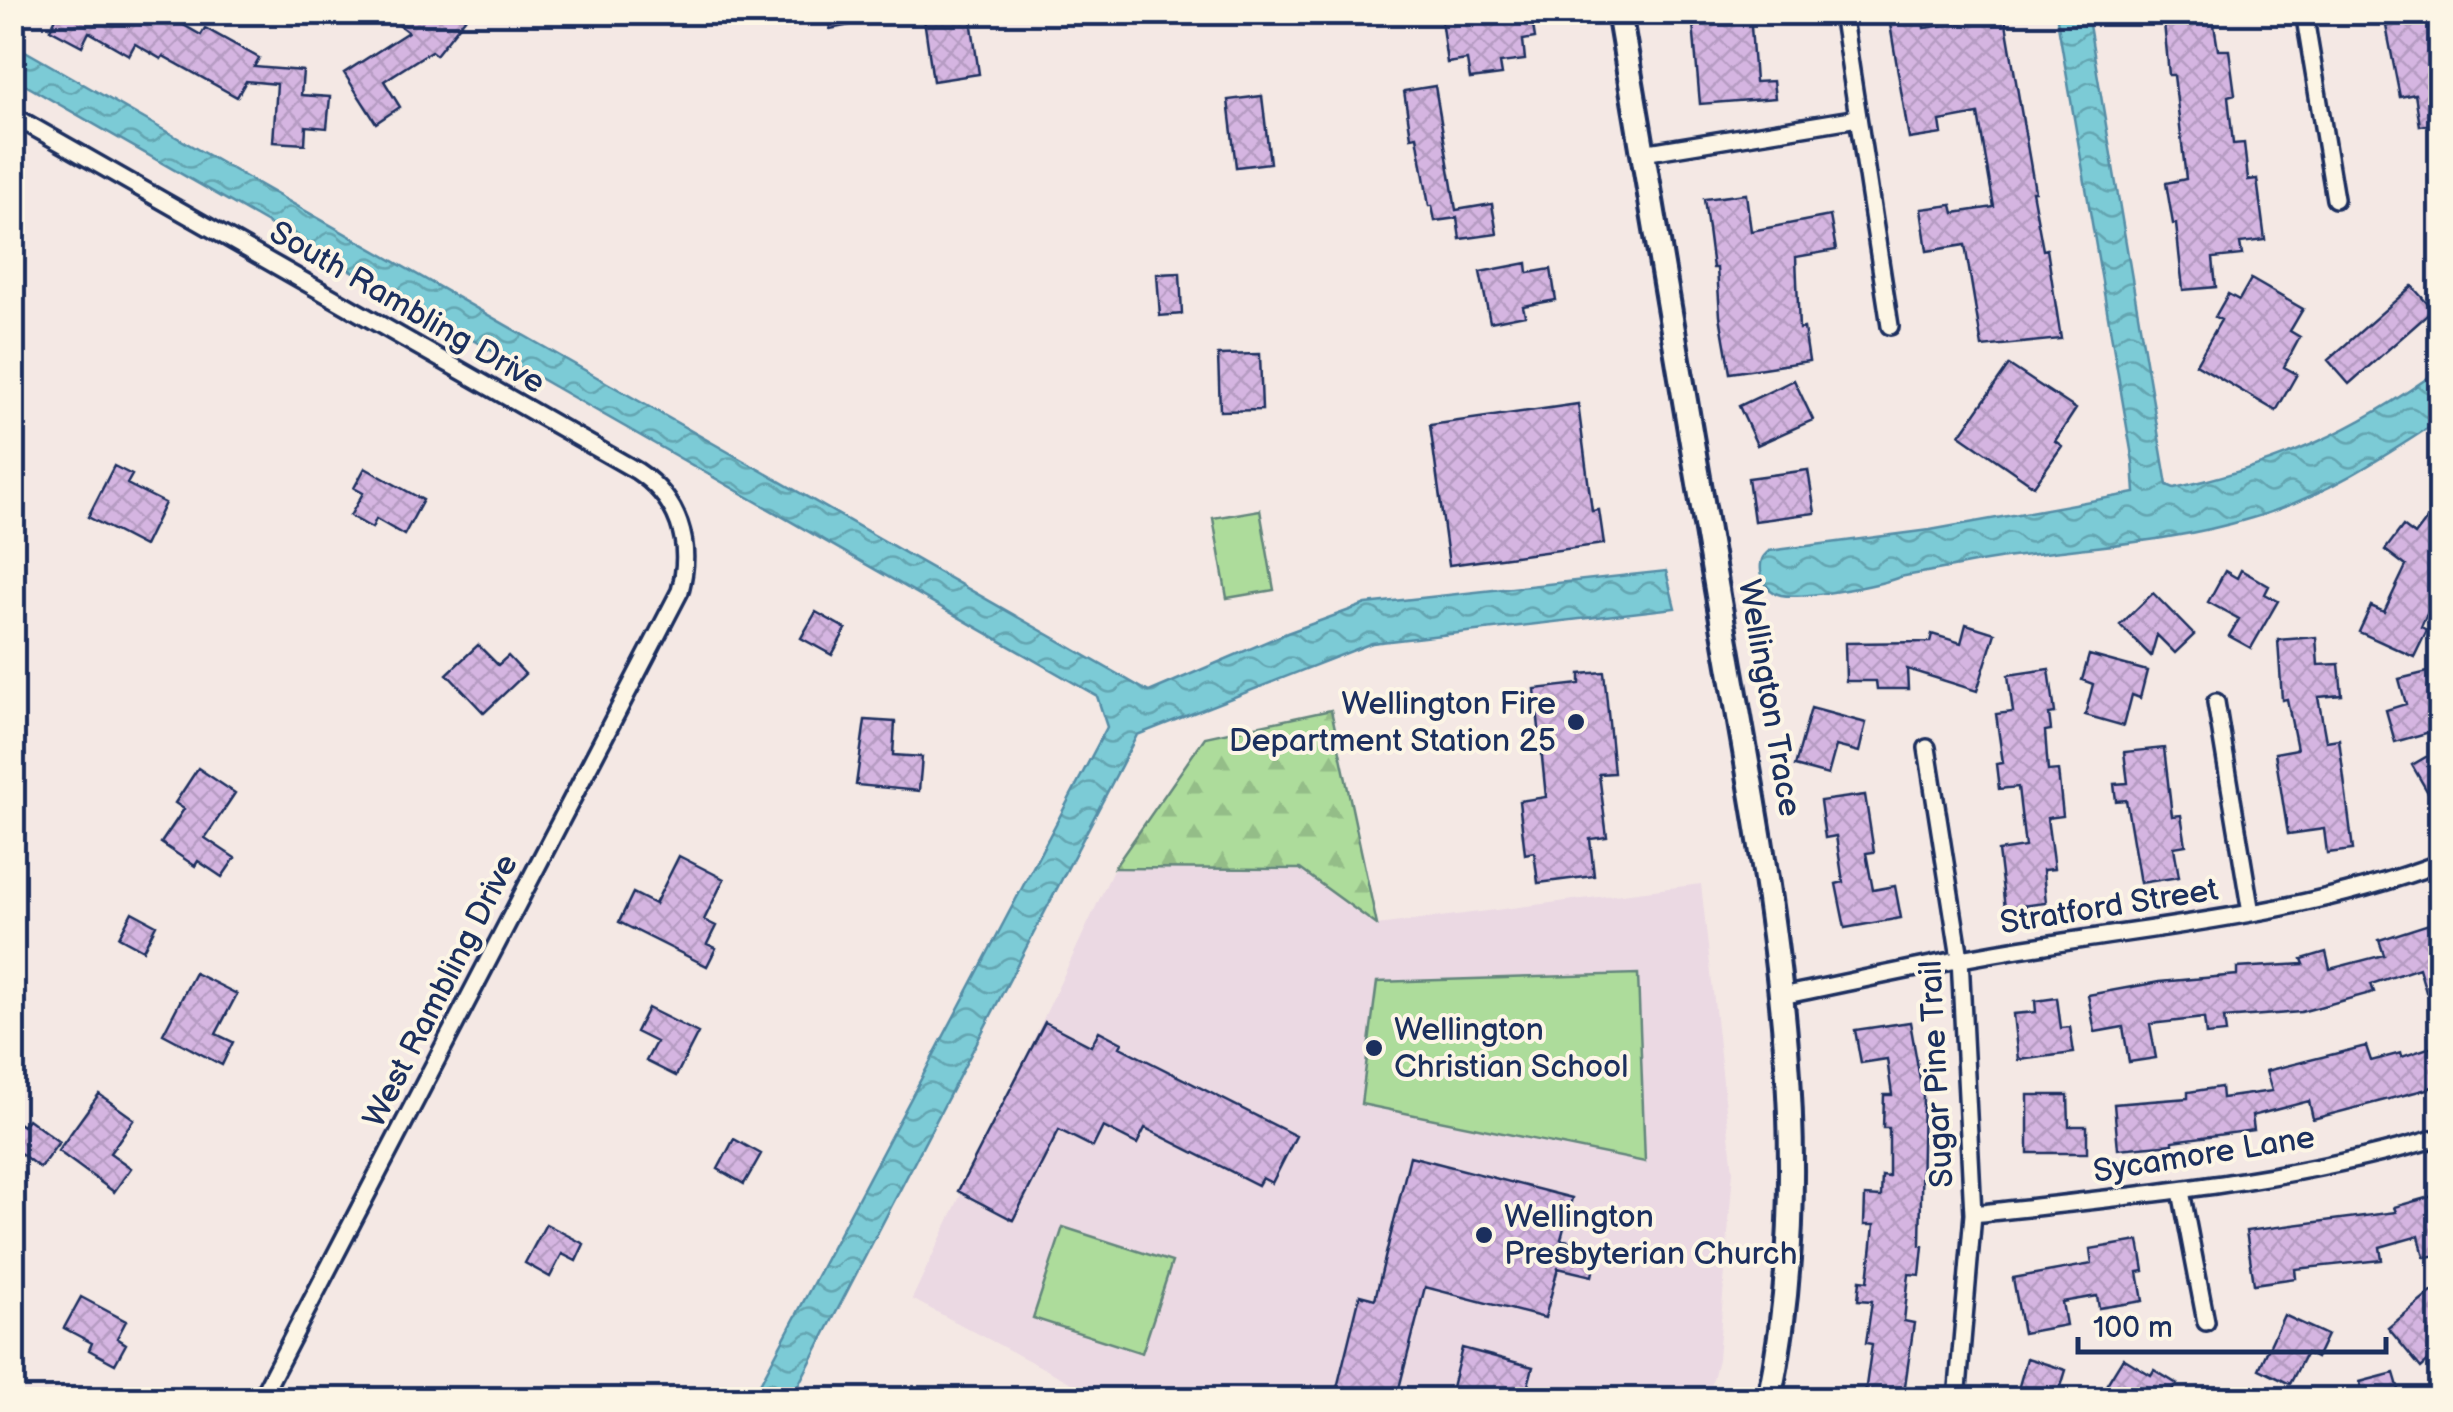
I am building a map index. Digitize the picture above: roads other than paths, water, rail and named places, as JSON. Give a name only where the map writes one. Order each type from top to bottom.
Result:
[{"type":"street","name":"Wellington Trace","points":[[1619,12],[1762,848],[1782,996],[1791,1099],[1791,1224],[1770,1400]]},
{"type":"street","points":[[1842,12],[1890,326]]},
{"type":"street","points":[[2304,12],[2335,199]]},
{"type":"street","name":"South Rambling Drive","points":[[12,115],[649,479],[670,503],[683,533],[684,576],[670,608]]},
{"type":"street","points":[[1642,153],[1858,118]]},
{"type":"street","name":"West Rambling Drive","points":[[260,1400],[670,608]]},
{"type":"street","points":[[2216,702],[2251,913]]},
{"type":"street","name":"Sugar Pine Trail","points":[[1928,748],[1960,958],[1973,1214],[1957,1400]]},
{"type":"street","name":"Stratford Street","points":[[1782,996],[1960,958],[2251,913],[2348,893],[2440,863]]},
{"type":"street","name":"Sycamore Lane","points":[[1973,1214],[2181,1190],[2348,1160],[2440,1137]]},
{"type":"street","points":[[2181,1190],[2206,1322]]},
{"type":"water","points":[[2056,13],[2087,13],[2167,485],[2174,488],[2247,469],[2314,444],[2377,411],[2440,369],[2440,420],[2326,488],[2277,510],[2224,526],[2137,542],[1990,560],[1840,591],[1777,594],[1767,586],[1761,571],[1762,560],[1769,551],[1930,530],[2135,493],[2133,462]]},
{"type":"water","points":[[13,44],[1149,692],[1366,604],[1666,571],[1675,608],[1372,643],[1137,735],[791,1399],[752,1399],[1107,727],[1097,696],[13,78]]},
{"type":"place","name":"Wellington Fire Department Station 25","points":[[1576,722]]},
{"type":"place","name":"Wellington Christian School","points":[[1374,1048]]},
{"type":"place","name":"Wellington Presbyterian Church","points":[[1484,1235]]}]
